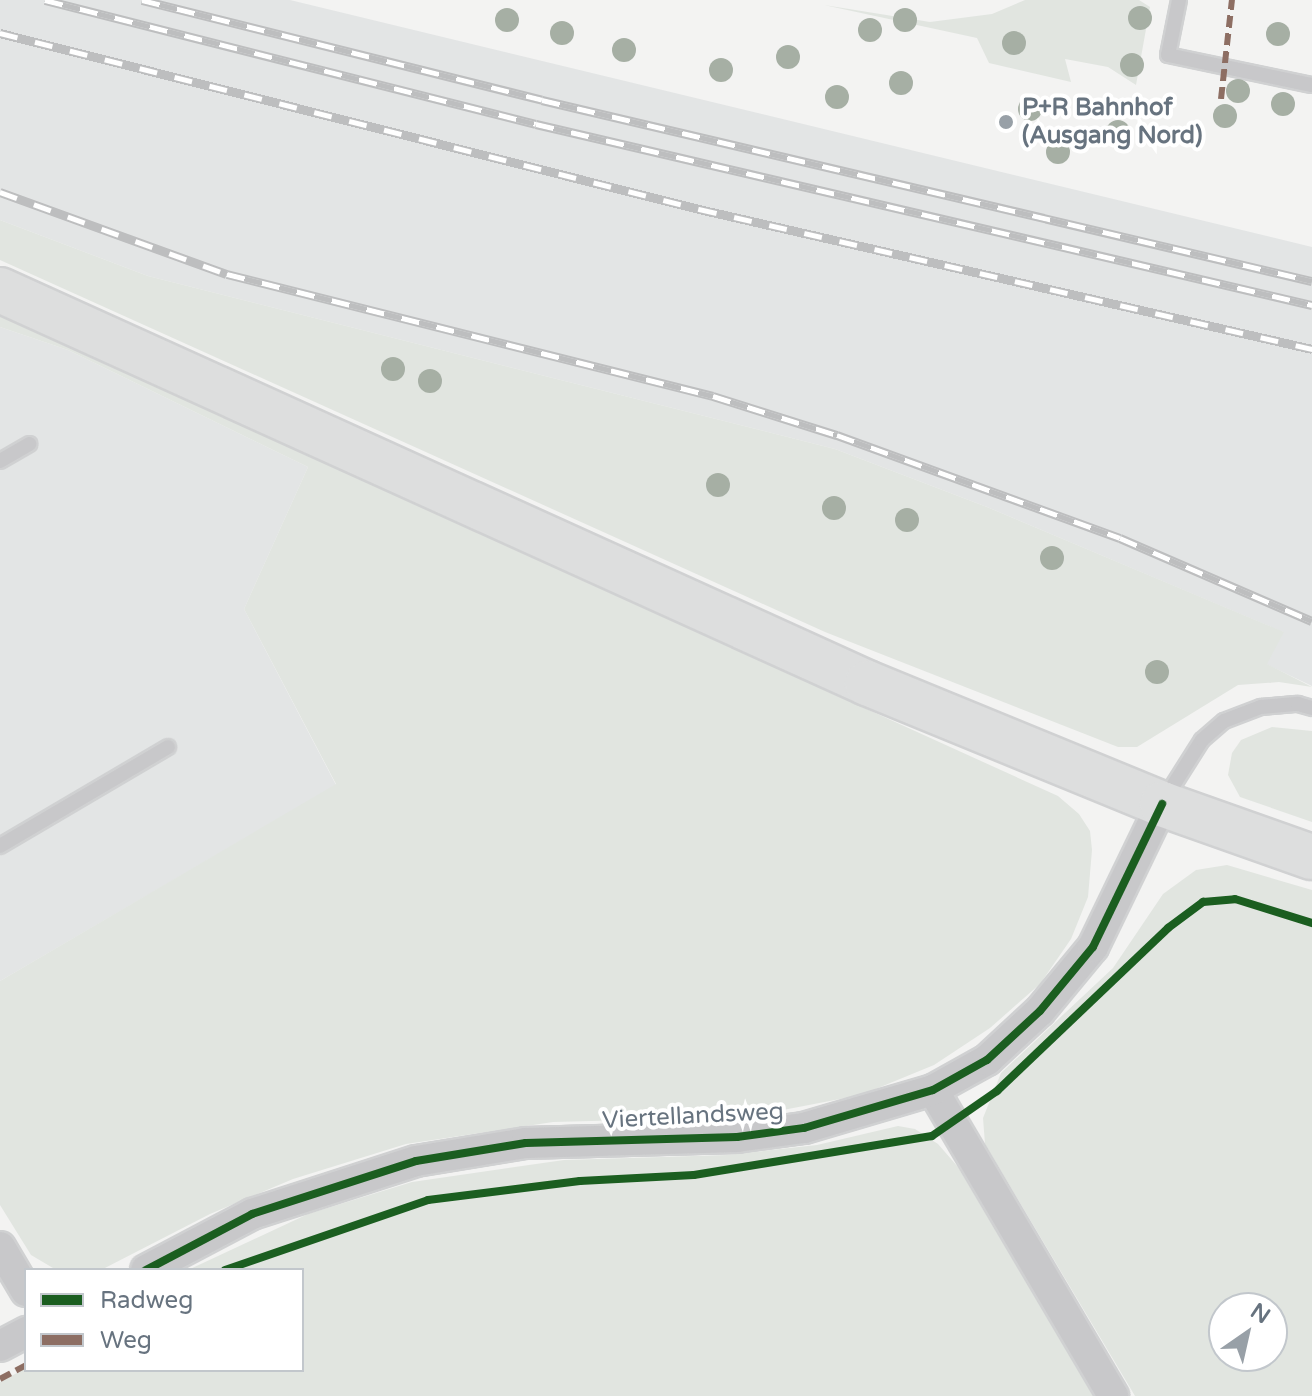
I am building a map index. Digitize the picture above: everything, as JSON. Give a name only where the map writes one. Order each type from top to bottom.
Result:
[{"type":"main road","points":[[0,290],[867,683],[1162,804],[1312,857]]},
{"type":"street","name":"Viertellandsweg","points":[[150,1268],[252,1214],[416,1161],[526,1143],[737,1137],[804,1128],[933,1090],[987,1060],[1040,1011],[1093,947],[1162,804]]},
{"type":"street","points":[[933,1090],[1113,1396]]},
{"type":"street","points":[[0,1247],[24,1288]]},
{"type":"street","points":[[0,1346],[24,1333]]},
{"type":"lane","points":[[1179,0],[1168,55],[1312,85]]},
{"type":"lane","points":[[0,461],[29,444]]},
{"type":"lane","points":[[1162,804],[1202,740],[1224,721],[1261,707],[1298,704],[1312,708]]},
{"type":"lane","points":[[0,846],[168,747]]},
{"type":"shaded area","points":[[0,0],[290,0],[1312,247],[1312,686],[1266,664],[1283,632],[987,507],[835,449],[148,276],[0,220]]},
{"type":"shaded area","points":[[1025,0],[1139,0],[1150,7],[1136,85],[1108,67],[1065,59],[1071,82],[989,63],[977,38],[824,5],[930,22],[992,14]]},
{"type":"shaded area","points":[[0,220],[148,276],[835,449],[987,507],[1284,632],[1267,664],[1312,687],[1279,682],[1238,685],[1137,747],[1118,747],[825,632],[0,260]]},
{"type":"shaded area","points":[[0,315],[1058,796],[1079,814],[1090,831],[1092,850],[1088,897],[1071,939],[1040,984],[990,1028],[934,1065],[861,1095],[746,1117],[553,1122],[406,1144],[293,1179],[210,1214],[105,1268],[53,1268],[31,1255],[0,1205],[0,981],[336,784],[244,609],[308,467],[68,350],[0,327]]},
{"type":"shaded area","points":[[0,327],[68,350],[308,467],[244,609],[336,785],[0,981]]},
{"type":"shaded area","points":[[1272,727],[1312,731],[1312,822],[1240,797],[1228,775],[1232,753],[1241,740]]},
{"type":"shaded area","points":[[1227,865],[1312,890],[1312,1396],[1135,1396],[985,1144],[983,1118],[1001,1073],[1113,968],[1163,894],[1196,870]]},
{"type":"shaded area","points":[[898,1126],[915,1129],[938,1144],[958,1167],[1094,1396],[0,1396],[0,1382],[24,1369],[24,1372],[304,1372],[304,1268],[192,1268],[308,1214],[412,1182],[564,1160],[727,1155],[817,1145]]},
{"type":"railway","points":[[45,0],[536,124],[1312,305]]},
{"type":"railway","points":[[142,0],[542,100],[1312,281]]},
{"type":"railway","points":[[0,33],[699,209],[1312,349]]},
{"type":"railway","points":[[0,192],[227,274],[713,396],[837,435],[1120,538],[1312,621]]},
{"type":"marked path","points":[[1221,99],[1232,0]]},
{"type":"marked path","points":[[0,1379],[24,1366]]},
{"type":"cycle path","points":[[150,1268],[252,1214],[416,1161],[526,1143],[737,1137],[804,1128],[933,1090],[987,1060],[1040,1011],[1093,947],[1162,804]]},
{"type":"cycle path","points":[[231,1268],[428,1200],[580,1181],[694,1175],[932,1136],[997,1091],[1168,928],[1203,902],[1235,899],[1312,923]]},
{"type":"place","name":"P+R Bahnhof (Ausgang Nord)","points":[[1006,122]]}]
